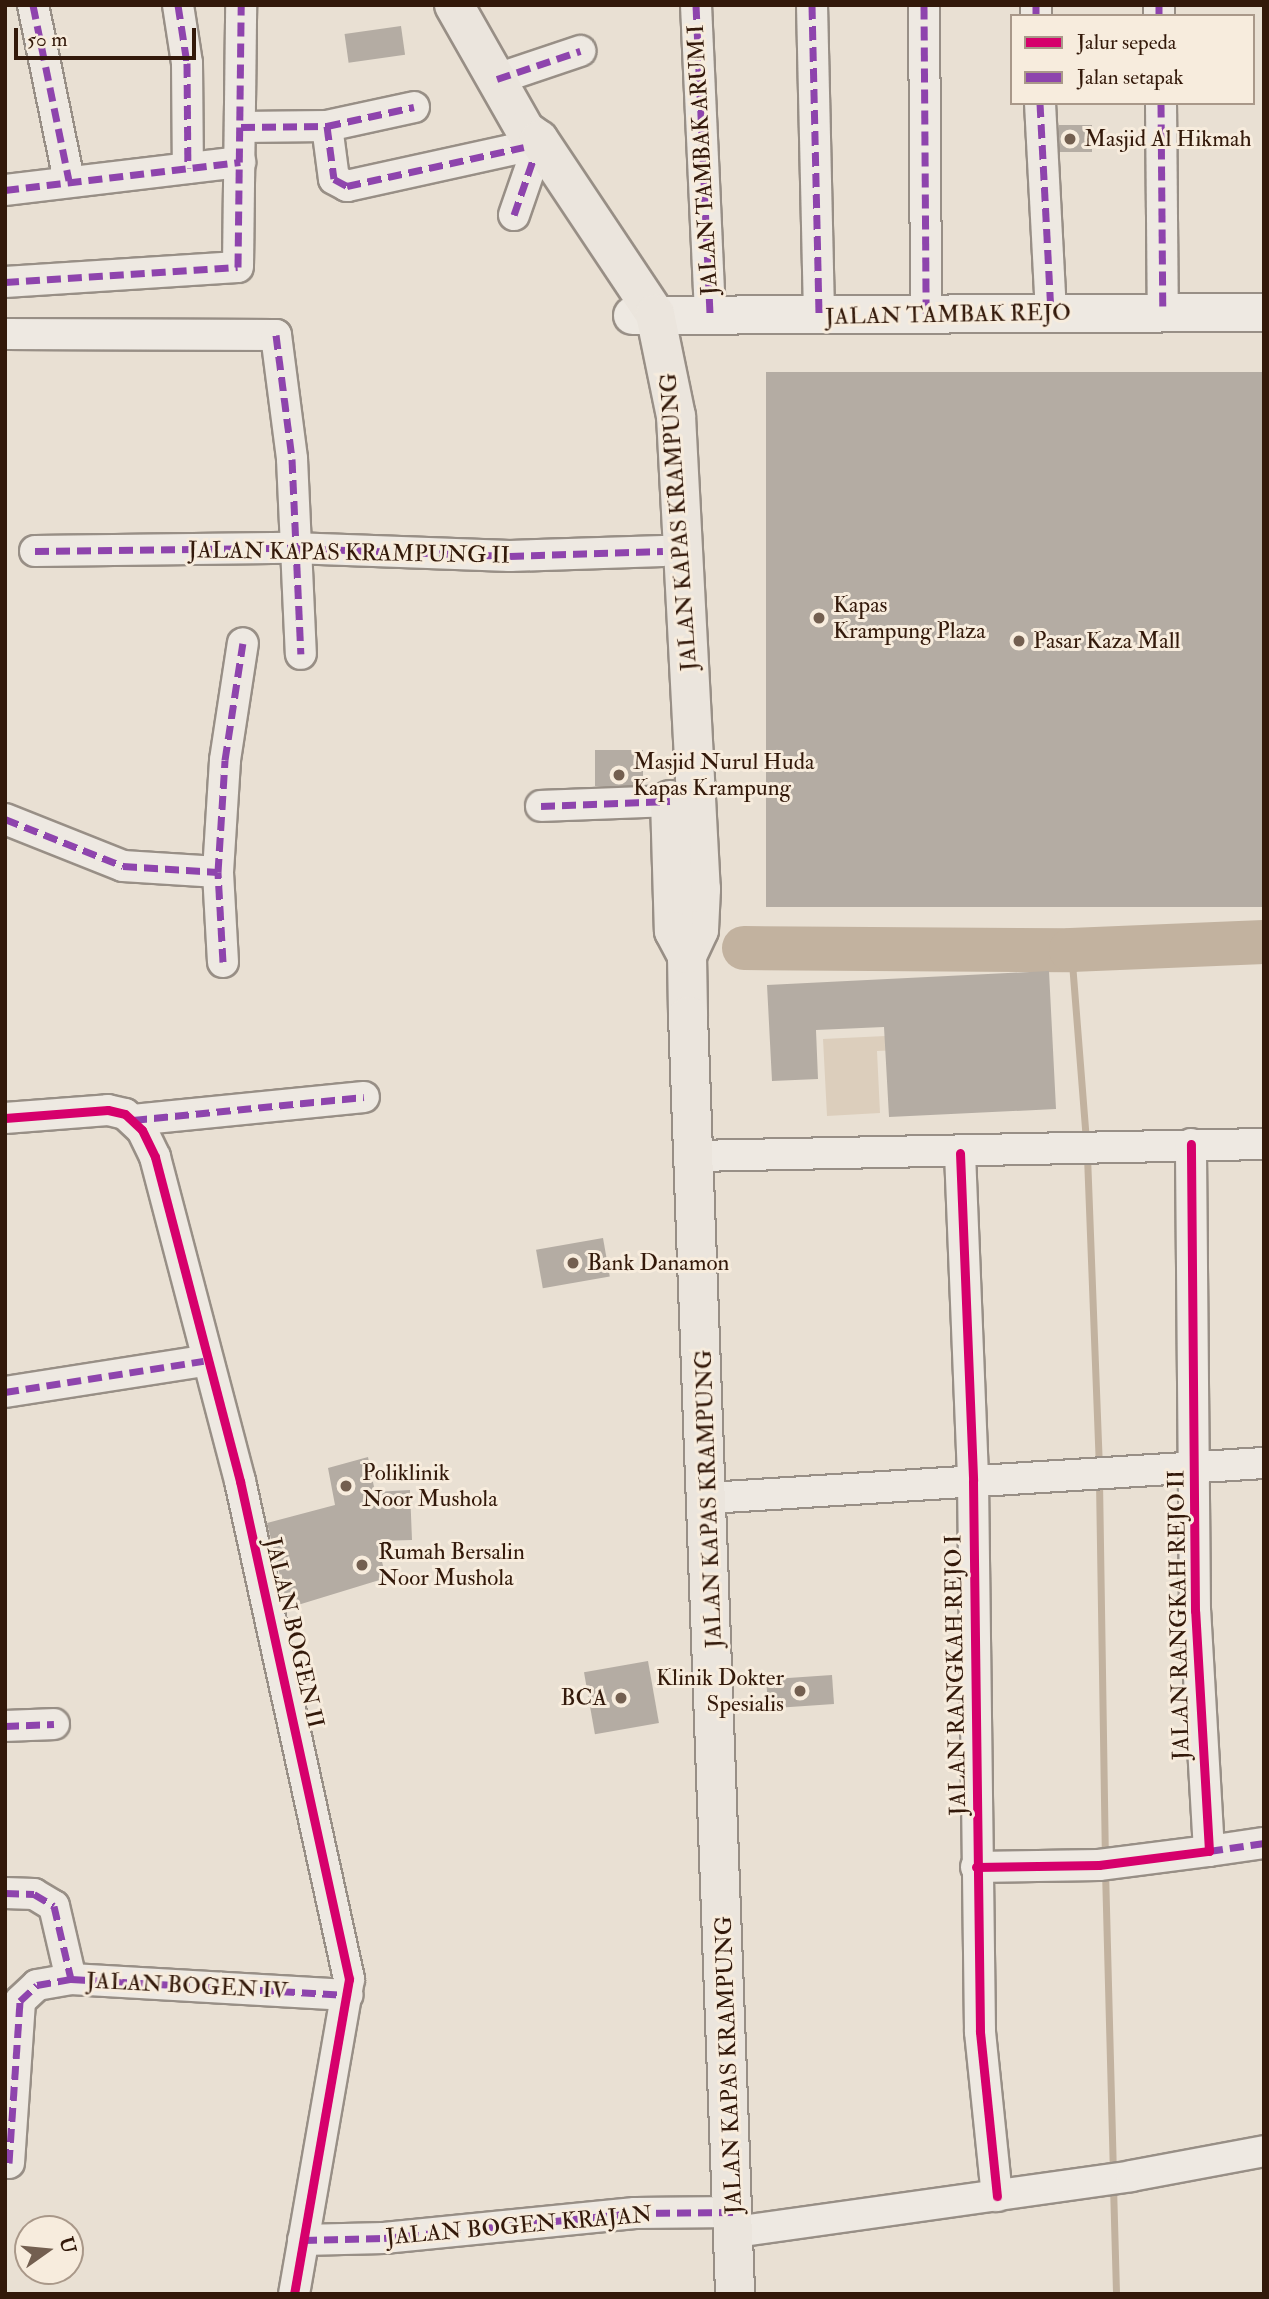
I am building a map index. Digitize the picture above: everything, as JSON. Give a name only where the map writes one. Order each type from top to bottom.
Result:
[{"type":"main road","name":"JALAN KAPAS KRAMPUNG","points":[[454,5],[497,79],[527,145],[643,315],[671,380],[683,508],[701,889],[699,930],[687,956]]},
{"type":"main road","name":"JALAN KAPAS KRAMPUNG","points":[[643,315],[659,470],[674,931],[687,956],[735,2222],[735,2294]]},
{"type":"street","points":[[33,5],[69,180]]},
{"type":"street","points":[[178,5],[187,62],[188,168]]},
{"type":"street","points":[[5,282],[238,267],[241,5]]},
{"type":"street","name":"JALAN TAMBAK ARUM I","points":[[696,5],[710,316]]},
{"type":"street","points":[[812,5],[819,317]]},
{"type":"street","points":[[924,5],[926,316]]},
{"type":"street","points":[[497,79],[580,51]]},
{"type":"street","points":[[1041,105],[1051,315]]},
{"type":"street","points":[[1161,105],[1163,312]]},
{"type":"street","points":[[241,127],[327,126],[414,107]]},
{"type":"street","points":[[327,126],[334,179],[347,186],[527,145],[514,215]]},
{"type":"street","points":[[5,190],[69,180],[240,162]]},
{"type":"street","name":"JALAN TAMBAK REJO","points":[[643,315],[819,317],[1264,312]]},
{"type":"street","points":[[5,334],[276,335],[292,459],[292,548],[301,653]]},
{"type":"street","name":"JALAN KAPAS KRAMPUNG II","points":[[35,551],[292,548],[510,556],[663,551]]},
{"type":"street","points":[[223,961],[218,872],[231,697],[243,643]]},
{"type":"street","points":[[541,806],[670,801]]},
{"type":"street","points":[[5,819],[122,866],[218,872]]},
{"type":"street","points":[[5,1118],[108,1110],[133,1120],[364,1097]]},
{"type":"street","name":"JALAN BOGEN II","points":[[133,1120],[155,1157],[204,1361],[240,1481],[342,1930],[348,1995],[294,2294]]},
{"type":"street","points":[[695,1156],[960,1153],[1122,1144],[1264,1144]]},
{"type":"street","name":"JALAN RANGKAH REJO II","points":[[1191,1144],[1200,1767],[1209,1851]]},
{"type":"street","name":"JALAN RANGKAH REJO I","points":[[960,1153],[973,1481],[980,2032],[998,2196]]},
{"type":"street","points":[[5,1392],[204,1361]]},
{"type":"street","points":[[709,1498],[1264,1463]]},
{"type":"street","points":[[5,1726],[54,1724]]},
{"type":"street","points":[[976,1867],[1110,1865],[1264,1843]]},
{"type":"street","name":"JALAN BOGEN IV","points":[[5,1893],[34,1894],[54,1906],[71,1979],[348,1995]]},
{"type":"street","points":[[9,2163],[20,2001],[37,1985],[71,1979]]},
{"type":"street","name":"JALAN BOGEN KRAJAN","points":[[303,2240],[384,2238],[635,2213],[735,2222],[998,2196],[1131,2176],[1264,2151]]},
{"type":"shaded area","points":[[989,1031],[989,1046],[877,1051],[880,1113],[827,1116],[823,1039]]},
{"type":"building","points":[[401,26],[405,55],[349,63],[345,34]]},
{"type":"building","name":"Masjid Al Hikmah","points":[[1059,125],[1092,125],[1092,152],[1059,152]]},
{"type":"building","name":"Pasar Kaza Mall","points":[[766,372],[1264,372],[1264,907],[766,907]]},
{"type":"building","name":"Masjid Nurul Huda Kapas Krampung","points":[[595,750],[643,750],[643,786],[595,786]]},
{"type":"building","points":[[1049,971],[1056,1109],[889,1117],[884,1027],[816,1030],[818,1079],[772,1081],[767,985]]},
{"type":"building","name":"Bank Danamon","points":[[603,1238],[610,1276],[543,1288],[536,1250]]},
{"type":"building","points":[[368,1457],[375,1492],[410,1490],[412,1540],[377,1541],[386,1578],[288,1608],[267,1523],[335,1505],[328,1468]]},
{"type":"building","name":"BCA","points":[[648,1661],[659,1723],[595,1734],[584,1672]]},
{"type":"building","name":"Klinik Dokter Spesialis","points":[[832,1675],[834,1704],[768,1709],[766,1680]]},
{"type":"waterway","points":[[744,948],[1071,950],[1264,942]]},
{"type":"waterway","points":[[1071,950],[1086,1141]]},
{"type":"waterway","points":[[1087,1156],[1099,1466]]},
{"type":"waterway","points":[[1099,1481],[1105,1858]]},
{"type":"waterway","points":[[1105,1870],[1113,2173]]},
{"type":"waterway","points":[[1113,2185],[1116,2294]]},
{"type":"marked path","points":[[33,5],[69,180]]},
{"type":"marked path","points":[[178,5],[187,63],[188,168]]},
{"type":"marked path","points":[[5,282],[238,267],[241,5]]},
{"type":"marked path","points":[[696,5],[710,316]]},
{"type":"marked path","points":[[812,5],[819,317]]},
{"type":"marked path","points":[[924,5],[926,316]]},
{"type":"marked path","points":[[1036,5],[1036,14]]},
{"type":"marked path","points":[[1159,5],[1159,14]]},
{"type":"marked path","points":[[497,79],[580,51]]},
{"type":"marked path","points":[[1040,105],[1051,315]]},
{"type":"marked path","points":[[1161,105],[1163,312]]},
{"type":"marked path","points":[[241,127],[327,126],[414,107]]},
{"type":"marked path","points":[[327,126],[334,179],[347,186],[524,147]]},
{"type":"marked path","points":[[514,215],[533,160]]},
{"type":"marked path","points":[[5,190],[240,162]]},
{"type":"marked path","points":[[276,335],[292,459],[301,654]]},
{"type":"marked path","points":[[35,551],[292,548],[510,556],[663,551]]},
{"type":"marked path","points":[[223,962],[218,872],[225,760],[243,643]]},
{"type":"marked path","points":[[541,806],[670,801]]},
{"type":"marked path","points":[[5,819],[123,866],[218,872]]},
{"type":"marked path","points":[[133,1120],[364,1097]]},
{"type":"marked path","points":[[5,1392],[204,1361]]},
{"type":"marked path","points":[[5,1726],[54,1724]]},
{"type":"marked path","points":[[1209,1851],[1264,1843]]},
{"type":"marked path","points":[[5,1893],[34,1894],[54,1906],[71,1979],[348,1995]]},
{"type":"marked path","points":[[9,2163],[20,2001],[37,1985],[71,1979]]},
{"type":"marked path","points":[[303,2240],[384,2238],[635,2213],[735,2212]]},
{"type":"cycle path","points":[[5,1118],[108,1110],[125,1114],[142,1130],[155,1157],[240,1481],[349,1979],[294,2294]]},
{"type":"cycle path","points":[[976,1867],[1099,1865],[1209,1851],[1195,1611],[1191,1144]]},
{"type":"cycle path","points":[[960,1153],[973,1481],[980,2032],[997,2196]]},
{"type":"place","name":"Masjid Al Hikmah","points":[[1070,139]]},
{"type":"place","name":"Kapas Krampung Plaza","points":[[819,618]]},
{"type":"place","name":"Pasar Kaza Mall","points":[[1019,641]]},
{"type":"place","name":"Masjid Nurul Huda Kapas Krampung","points":[[619,775]]},
{"type":"place","name":"Bank Danamon","points":[[573,1263]]},
{"type":"place","name":"Poliklinik Noor Mushola","points":[[346,1486]]},
{"type":"place","name":"Rumah Bersalin Noor Mushola","points":[[362,1565]]},
{"type":"place","name":"Klinik Dokter Spesialis","points":[[800,1691]]},
{"type":"place","name":"BCA","points":[[621,1698]]}]
